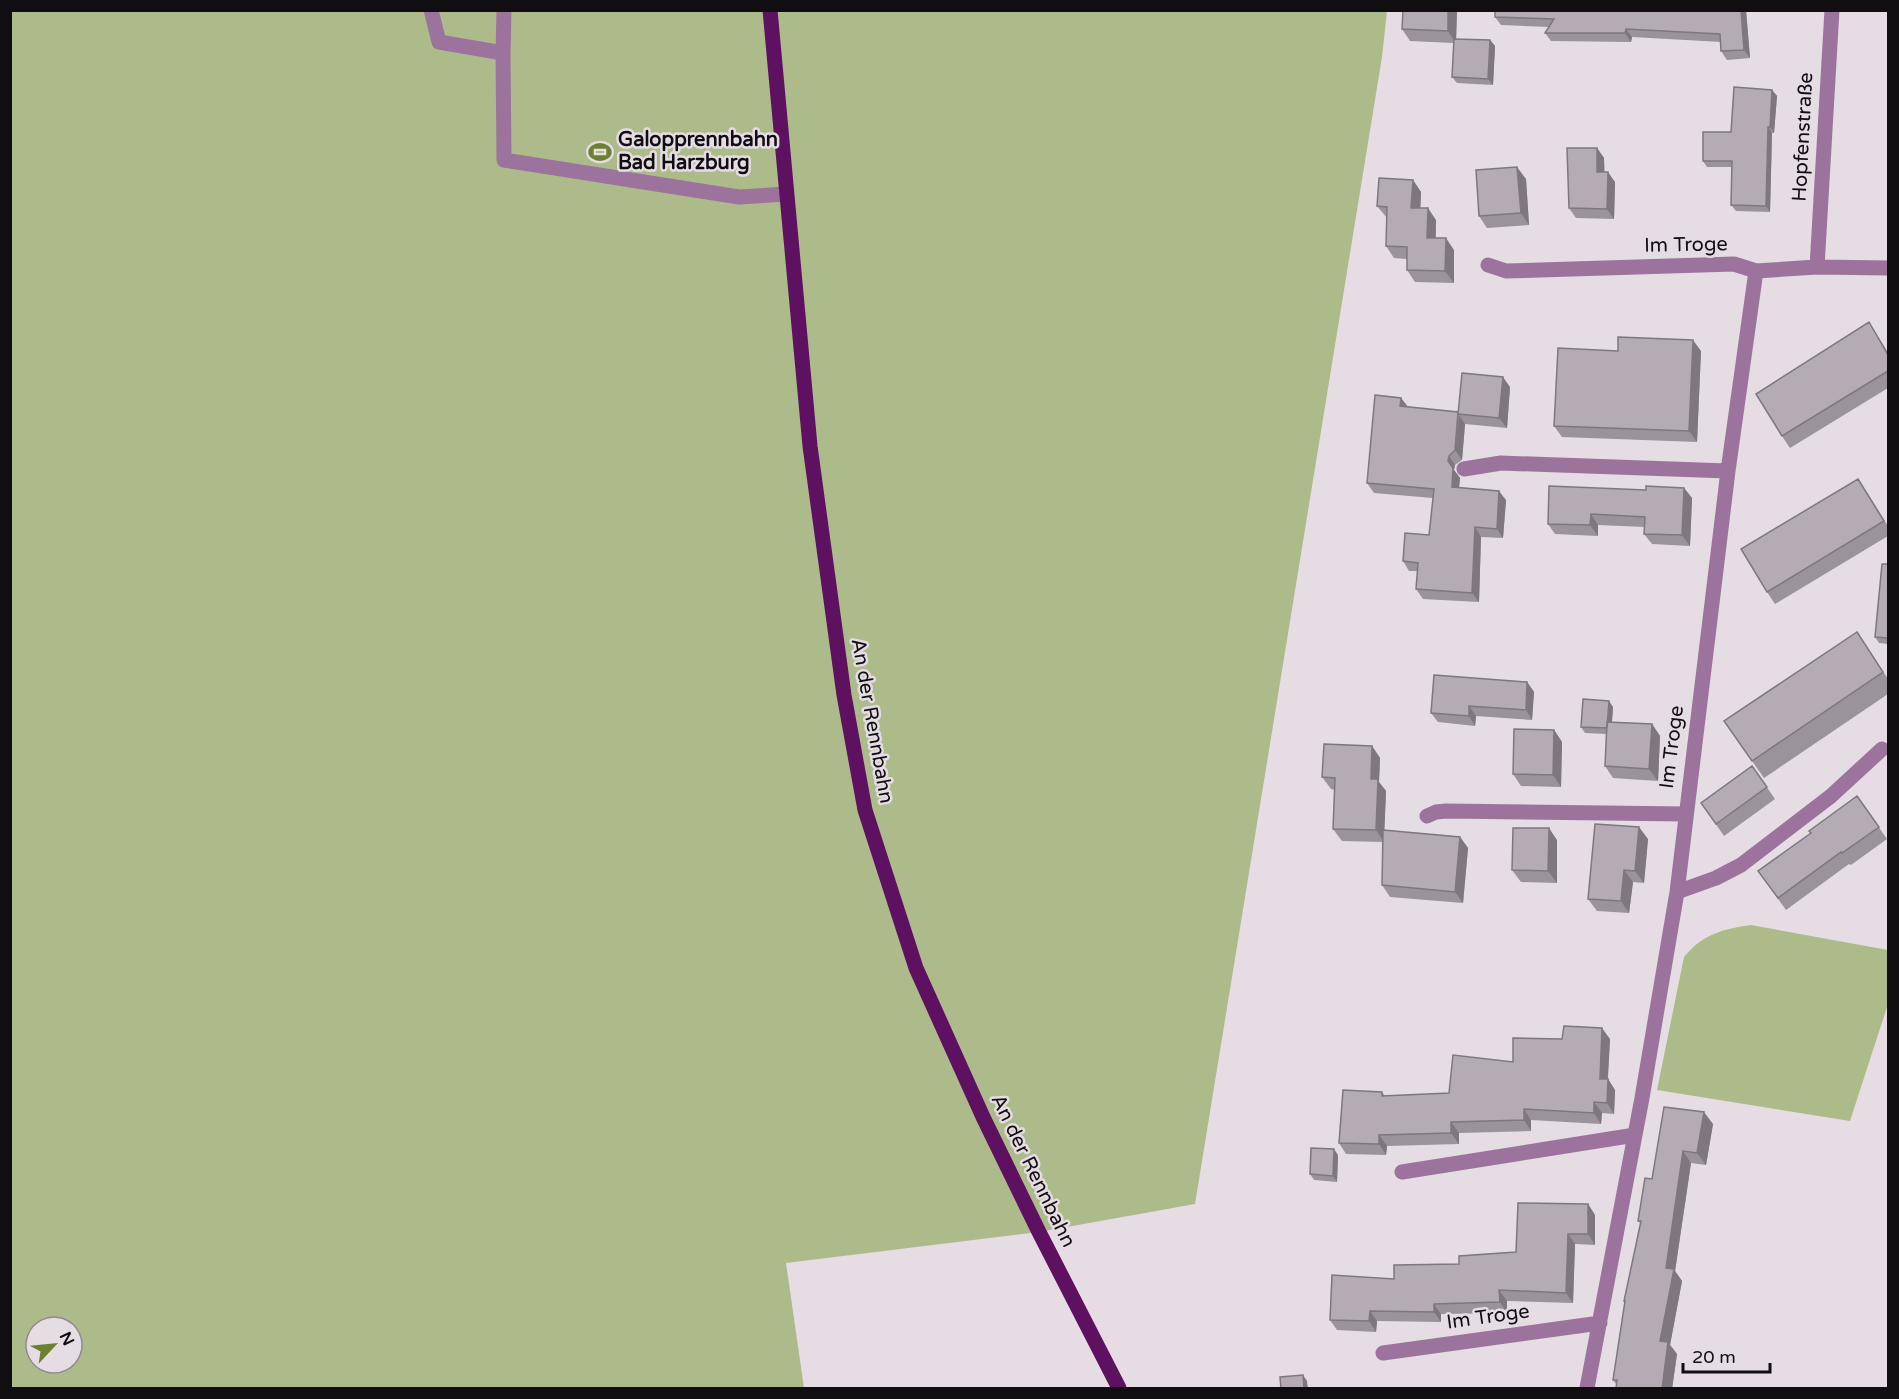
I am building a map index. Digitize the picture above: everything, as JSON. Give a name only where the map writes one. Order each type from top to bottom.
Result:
[{"type":"main road","name":"An der Rennbahn","points":[[770,10],[810,446],[843,695],[865,810],[921,978],[983,1117],[1119,1389]]},
{"type":"street","points":[[431,10],[439,42],[503,53]]},
{"type":"street","points":[[504,10],[504,160],[739,197],[786,194]]},
{"type":"street","name":"Hopfenstraße","points":[[1817,267],[1832,10]]},
{"type":"street","name":"Im Troge","points":[[1488,265],[1506,271],[1734,264],[1756,271],[1728,471],[1677,892],[1635,1135],[1587,1389]]},
{"type":"street","points":[[1756,271],[1817,267],[1888,268]]},
{"type":"street","points":[[1464,469],[1501,462],[1728,471]]},
{"type":"street","points":[[1677,892],[1716,878],[1741,865],[1831,796],[1882,749]]},
{"type":"street","name":"Im Troge","points":[[1427,816],[1446,810],[1685,813]]},
{"type":"street","points":[[1402,1172],[1635,1135]]},
{"type":"street","name":"Im Troge","points":[[1383,1353],[1600,1323]]},
{"type":"green space","points":[[10,11],[1387,11],[1382,57],[1195,1204],[1039,1232],[786,1263],[804,1388],[11,1388]]},
{"type":"green space","points":[[1751,925],[1888,950],[1888,1004],[1850,1121],[1657,1090],[1684,957],[1691,949],[1714,934],[1731,928]]},
{"type":"building","points":[[1403,10],[1448,10],[1448,31],[1402,29]]},
{"type":"building","points":[[1495,10],[1741,10],[1744,50],[1721,51],[1720,34],[1626,29],[1625,33],[1545,33],[1554,19],[1495,17]]},
{"type":"building","points":[[1454,39],[1490,40],[1488,79],[1452,77]]},
{"type":"building","points":[[1734,87],[1772,90],[1770,127],[1768,127],[1766,206],[1731,205],[1732,161],[1703,161],[1703,132],[1731,132]]},
{"type":"building","points":[[1567,148],[1597,148],[1597,172],[1608,172],[1607,209],[1569,208]]},
{"type":"building","points":[[1517,167],[1521,213],[1479,216],[1476,170]]},
{"type":"building","points":[[1379,178],[1413,180],[1411,208],[1428,208],[1427,238],[1446,238],[1445,271],[1407,270],[1407,247],[1386,246],[1387,207],[1377,206]]},
{"type":"building","points":[[1869,322],[1888,355],[1888,371],[1782,436],[1756,394]]},
{"type":"building","points":[[1618,337],[1693,340],[1689,431],[1554,426],[1558,348],[1618,351]]},
{"type":"building","points":[[1462,373],[1503,377],[1499,418],[1458,414]]},
{"type":"building","points":[[1375,395],[1401,398],[1400,406],[1458,412],[1455,450],[1449,456],[1448,461],[1453,468],[1452,487],[1499,491],[1497,529],[1475,527],[1472,593],[1416,589],[1418,563],[1403,561],[1405,533],[1429,535],[1434,489],[1367,483]]},
{"type":"building","points":[[1858,479],[1884,521],[1767,592],[1741,549]]},
{"type":"building","points":[[1549,486],[1646,490],[1646,486],[1684,488],[1682,535],[1644,534],[1645,517],[1591,514],[1590,525],[1548,524]]},
{"type":"building","points":[[1882,564],[1888,564],[1888,638],[1875,637]]},
{"type":"building","points":[[1857,632],[1883,672],[1752,761],[1724,721]]},
{"type":"building","points":[[1434,675],[1527,682],[1526,710],[1469,706],[1469,716],[1431,713]]},
{"type":"building","points":[[1583,699],[1609,701],[1607,728],[1581,727]]},
{"type":"building","points":[[1607,722],[1652,724],[1649,769],[1605,766]]},
{"type":"building","points":[[1514,729],[1554,730],[1553,775],[1513,774]]},
{"type":"building","points":[[1324,744],[1372,746],[1371,779],[1378,779],[1376,830],[1333,829],[1335,778],[1322,777]]},
{"type":"building","points":[[1752,766],[1767,787],[1716,824],[1701,803]]},
{"type":"building","points":[[1857,796],[1879,827],[1778,898],[1758,871]]},
{"type":"building","points":[[1595,824],[1639,827],[1635,871],[1624,870],[1621,901],[1588,899]]},
{"type":"building","points":[[1513,828],[1549,828],[1548,871],[1512,870]]},
{"type":"building","points":[[1383,830],[1460,837],[1455,892],[1382,885]]},
{"type":"building","points":[[1564,1026],[1602,1028],[1600,1079],[1608,1079],[1607,1103],[1594,1102],[1594,1113],[1524,1109],[1524,1120],[1451,1122],[1451,1133],[1379,1135],[1379,1144],[1339,1143],[1343,1090],[1382,1092],[1382,1096],[1449,1093],[1453,1055],[1513,1062],[1513,1038],[1562,1039]]},
{"type":"building","points":[[1664,1107],[1704,1112],[1697,1153],[1683,1151],[1666,1268],[1674,1269],[1660,1341],[1668,1342],[1662,1389],[1616,1389],[1617,1380],[1613,1380],[1624,1301],[1641,1221],[1638,1221],[1645,1178],[1652,1179]]},
{"type":"building","points":[[1311,1148],[1334,1149],[1333,1176],[1310,1174]]},
{"type":"building","points":[[1518,1203],[1588,1204],[1588,1234],[1568,1234],[1566,1293],[1499,1290],[1500,1302],[1434,1304],[1434,1312],[1370,1311],[1369,1321],[1330,1320],[1332,1275],[1394,1279],[1394,1265],[1459,1264],[1459,1256],[1516,1252]]},
{"type":"building","points":[[1303,1375],[1304,1389],[1281,1389],[1280,1377]]},
{"type":"place","name":"Galopprennbahn Bad Harzburg","points":[[600,152]]}]
